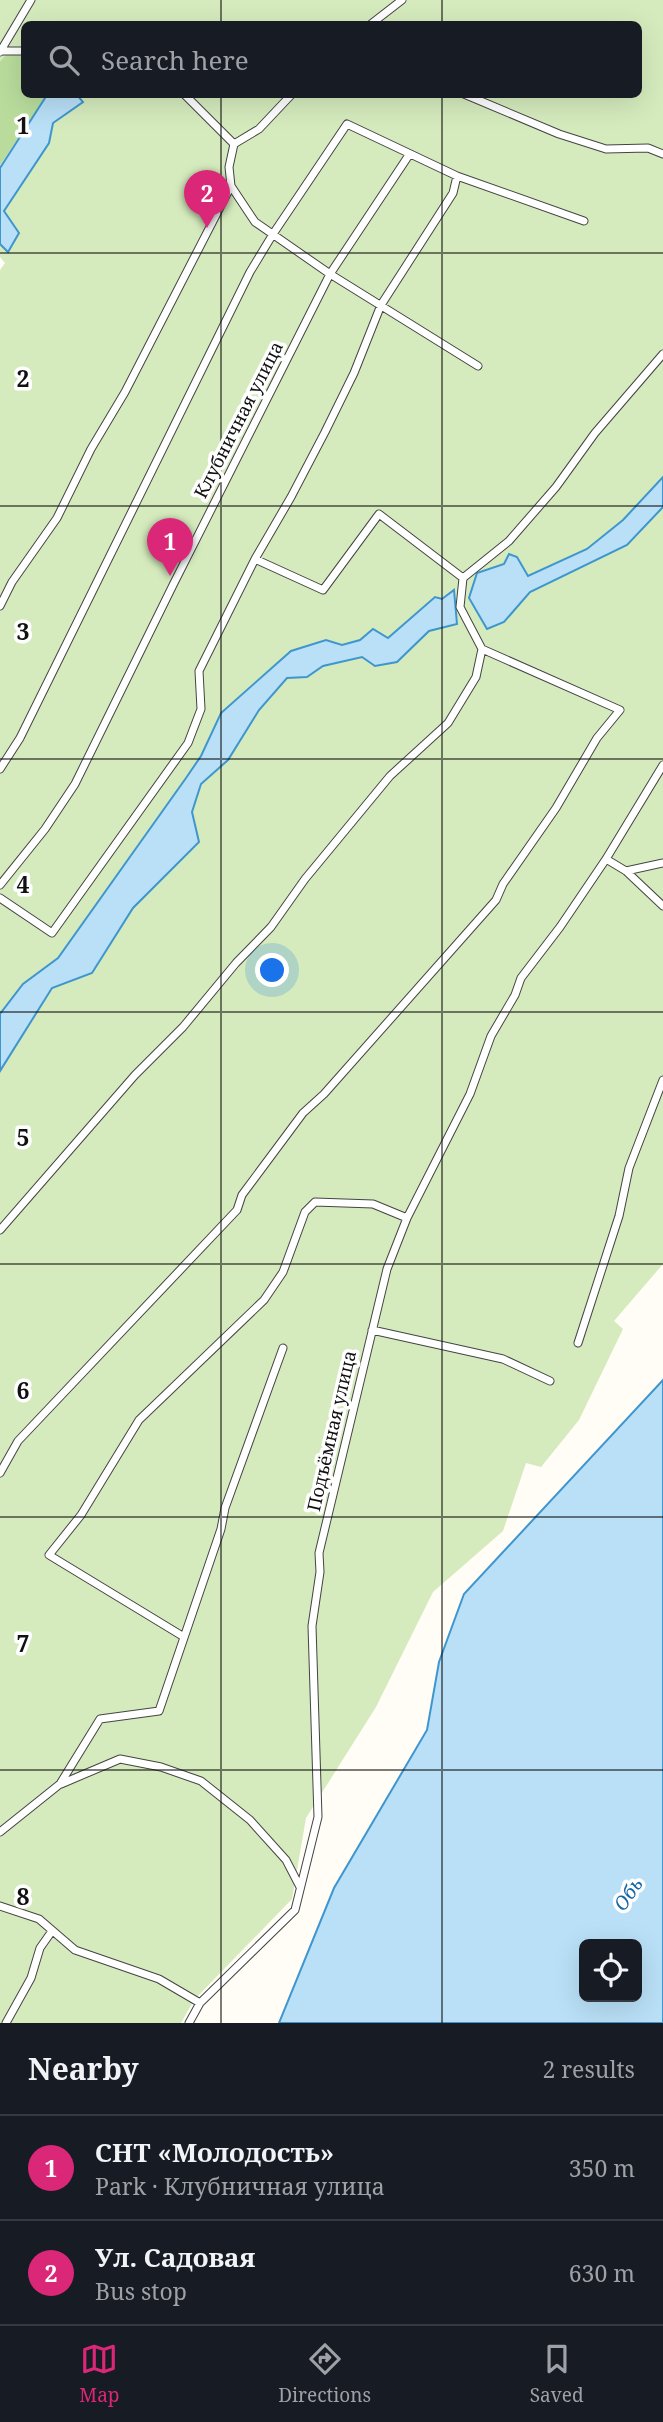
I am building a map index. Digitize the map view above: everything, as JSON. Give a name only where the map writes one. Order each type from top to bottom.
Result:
[{"type":"street","points":[[1,52],[31,0]]},
{"type":"street","points":[[375,21],[402,0]]},
{"type":"street","points":[[1,52],[21,51]]},
{"type":"street","points":[[188,98],[234,144]]},
{"type":"street","points":[[288,98],[259,129],[234,144],[229,167],[231,186],[255,222],[330,274],[478,366]]},
{"type":"street","points":[[474,98],[559,134],[606,149],[648,148],[663,154]]},
{"type":"street","points":[[0,769],[20,738],[250,272],[347,124],[457,176],[584,221]]},
{"type":"street","name":"Клубничная улица","points":[[0,885],[46,829],[75,784],[330,274],[409,155]]},
{"type":"street","points":[[0,898],[52,933],[188,743],[201,709],[199,671],[354,373],[381,305],[453,193],[457,176]]},
{"type":"street","points":[[0,606],[12,582],[57,518],[231,186]]},
{"type":"street","points":[[0,1473],[18,1441],[237,1210],[242,1195],[303,1113],[324,1094],[496,900],[503,884],[555,808],[597,738],[621,710],[482,649],[460,607],[463,578],[509,541],[556,487],[595,433],[663,354]]},
{"type":"street","points":[[255,559],[323,590],[379,514],[463,578]]},
{"type":"street","points":[[0,1230],[135,1074],[183,1027],[236,963],[271,928],[304,880],[390,776],[448,723],[476,677],[482,649]]},
{"type":"street","name":"Подъёмная улица","points":[[189,2023],[200,2003],[295,1910],[318,1817],[312,1626],[320,1572],[319,1553],[387,1269],[407,1218],[470,1094],[491,1036],[516,995],[521,978],[606,859],[663,765]]},
{"type":"street","points":[[606,859],[626,871],[663,906]]},
{"type":"street","points":[[626,871],[663,863]]},
{"type":"street","points":[[578,1343],[619,1216],[629,1168],[663,1080]]},
{"type":"street","points":[[184,1637],[49,1555],[81,1515],[139,1420],[264,1300],[284,1272],[305,1212],[315,1202],[373,1204],[407,1218]]},
{"type":"street","points":[[372,1330],[503,1359],[550,1381]]},
{"type":"street","points":[[60,1784],[100,1719],[159,1711],[221,1529],[225,1508],[283,1348]]},
{"type":"street","points":[[0,1832],[60,1784],[120,1759],[161,1767],[201,1781],[250,1820],[286,1860],[300,1887]]},
{"type":"street","points":[[0,1906],[38,1919],[75,1950],[159,1979],[200,2003]]},
{"type":"street","points":[[6,2023],[31,1978],[40,1948],[52,1931]]},
{"type":"green space","points":[[0,0],[663,0],[663,1264],[614,1321],[623,1329],[579,1420],[541,1467],[526,1463],[503,1531],[433,1592],[376,1707],[306,1818],[292,1899],[194,2000],[181,2023],[0,2023],[0,270],[5,263],[0,257],[0,244],[8,251],[4,211],[0,203]]},
{"type":"green space","points":[[7,54],[21,55],[21,98],[45,98],[0,165],[0,62]]},
{"type":"water","points":[[45,98],[80,98],[83,102],[53,123],[49,143],[4,211],[19,233],[8,252],[0,244],[0,168]]},
{"type":"water","points":[[663,477],[663,507],[627,545],[530,592],[504,622],[487,629],[469,598],[477,573],[504,564],[509,554],[517,557],[528,576],[587,549],[623,520]]},
{"type":"water","points":[[454,590],[457,624],[429,631],[397,662],[375,666],[362,657],[323,666],[307,677],[287,678],[259,710],[228,760],[201,784],[192,812],[199,842],[133,908],[92,973],[52,988],[0,1071],[0,1014],[23,984],[58,958],[201,756],[221,713],[291,651],[326,640],[342,645],[360,640],[373,629],[388,638],[435,597],[442,599]]},
{"type":"water","name":"Обь","points":[[663,1380],[663,2023],[279,2023],[334,1888],[427,1730],[439,1662],[464,1594]]},
{"type":"place","name":"Ул. Садовая","points":[[207,228]]},
{"type":"place","name":"СНТ «Молодость»","points":[[170,576]]}]
